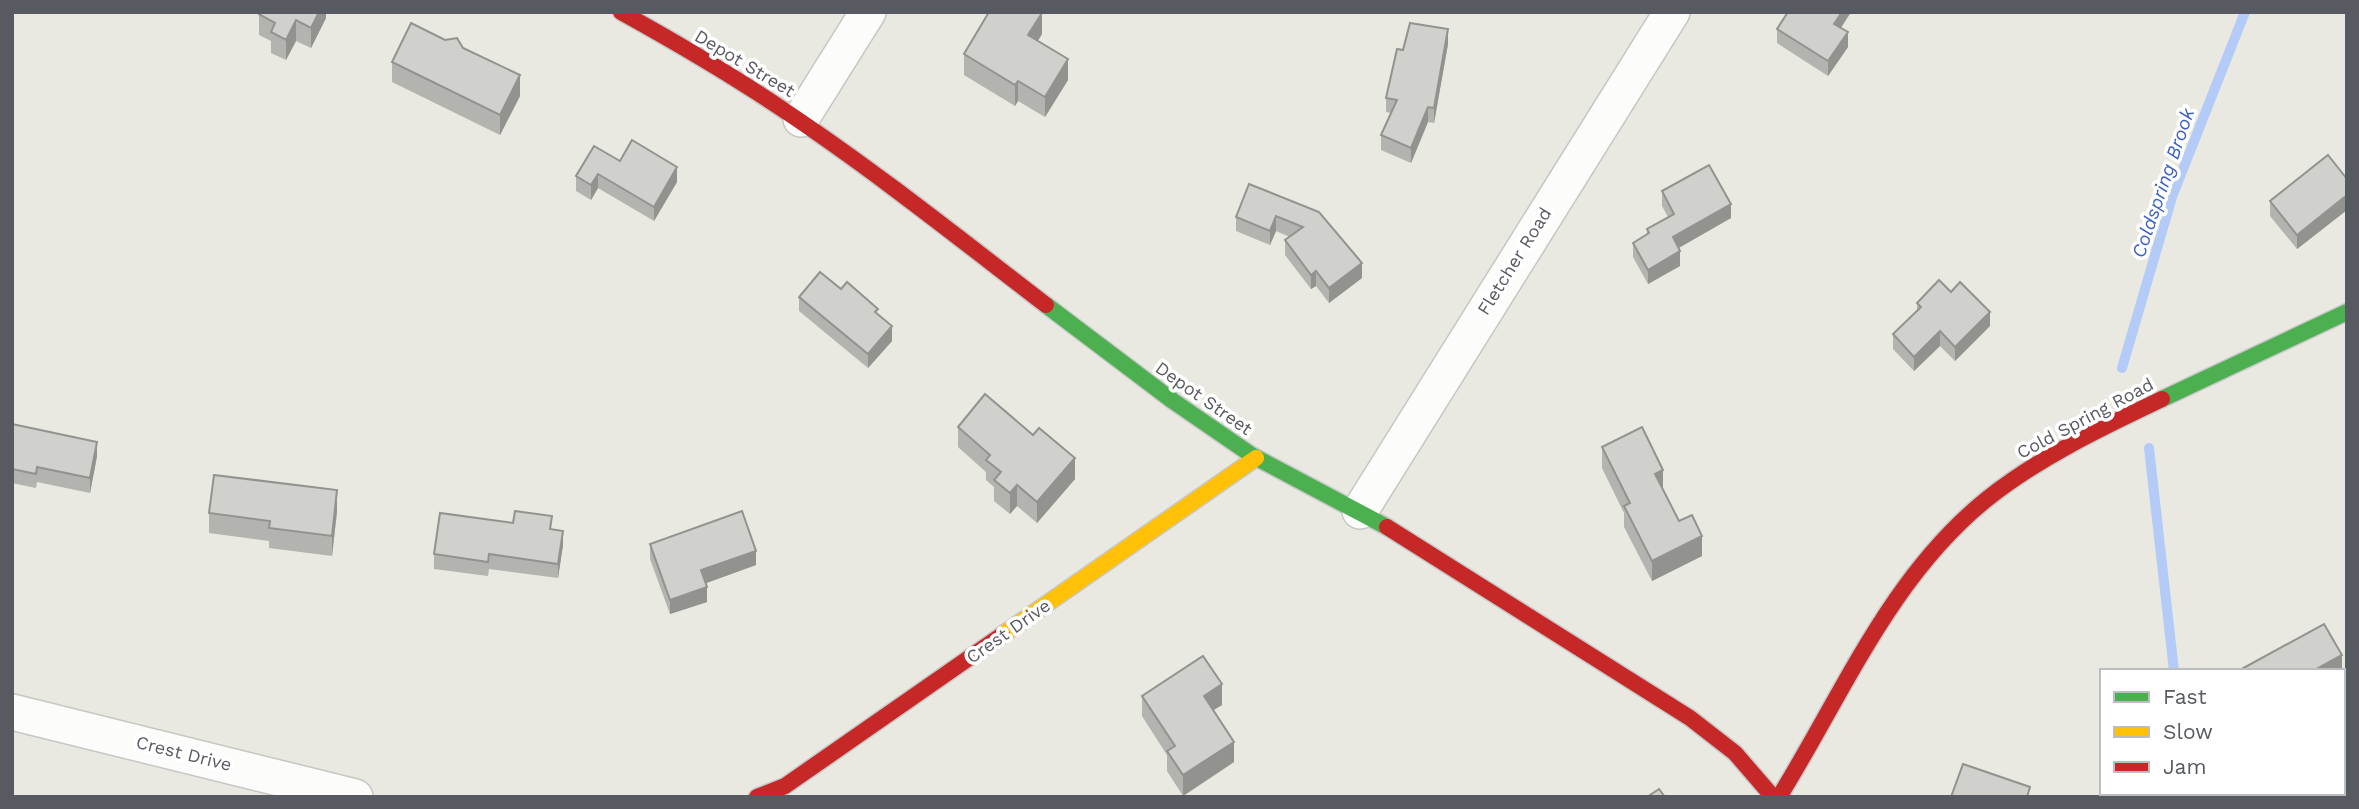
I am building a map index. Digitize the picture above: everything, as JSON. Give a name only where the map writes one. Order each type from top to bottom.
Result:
[{"type":"main road","name":"Depot Street","points":[[621,12],[801,118],[1108,354],[1256,458],[1360,511],[1588,656],[1709,728],[1760,778],[1773,797]]},
{"type":"main road","name":"Cold Spring Road","points":[[1779,797],[1803,760],[1851,668],[1942,542],[1982,502],[2015,477],[2106,426],[2347,312]]},
{"type":"main road","name":"Crest Drive","points":[[757,797],[785,786],[1256,458]]},
{"type":"street","points":[[801,118],[868,12]]},
{"type":"street","name":"Fletcher Road","points":[[1360,511],[1672,12]]},
{"type":"street","name":"Crest Drive","points":[[12,712],[355,797]]},
{"type":"building","points":[[319,12],[311,28],[296,20],[286,40],[271,32],[275,23],[259,14]]},
{"type":"building","points":[[989,12],[1042,13],[1028,35],[1068,59],[1045,97],[1018,81],[1015,85],[964,54]]},
{"type":"building","points":[[1788,12],[1842,12],[1834,24],[1848,32],[1828,61],[1777,29]]},
{"type":"building","points":[[411,23],[445,40],[457,38],[463,48],[520,75],[500,115],[392,62]]},
{"type":"building","points":[[1410,23],[1448,29],[1434,108],[1428,107],[1411,148],[1381,135],[1397,100],[1386,98],[1397,49],[1403,50]]},
{"type":"building","points":[[632,140],[677,167],[654,207],[598,174],[591,185],[576,176],[594,146],[620,161]]},
{"type":"building","points":[[2328,155],[2347,179],[2347,195],[2297,235],[2270,201]]},
{"type":"building","points":[[1709,165],[1731,204],[1673,237],[1680,251],[1648,270],[1633,243],[1649,233],[1647,229],[1674,214],[1662,191]]},
{"type":"building","points":[[1249,184],[1319,212],[1362,263],[1329,288],[1316,271],[1311,275],[1285,240],[1303,227],[1276,216],[1270,231],[1236,217]]},
{"type":"building","points":[[820,272],[841,289],[847,282],[878,309],[875,312],[892,326],[868,354],[799,297]]},
{"type":"building","points":[[1939,280],[1951,292],[1960,282],[1990,312],[1955,347],[1940,331],[1914,357],[1893,334],[1921,307],[1917,303]]},
{"type":"building","points":[[985,394],[1033,435],[1039,428],[1075,458],[1037,502],[1017,485],[1010,493],[994,480],[1001,472],[986,460],[990,455],[958,427]]},
{"type":"building","points":[[12,424],[97,442],[90,478],[37,467],[36,474],[12,469]]},
{"type":"building","points":[[1642,427],[1663,470],[1655,474],[1679,521],[1692,515],[1702,536],[1652,561],[1624,506],[1630,503],[1602,447]]},
{"type":"building","points":[[214,475],[337,490],[332,536],[269,528],[270,521],[209,513]]},
{"type":"building","points":[[515,511],[552,516],[550,529],[563,531],[558,564],[489,554],[488,562],[434,554],[440,513],[513,523]]},
{"type":"building","points":[[742,511],[756,551],[701,570],[707,587],[670,600],[650,544]]},
{"type":"building","points":[[2324,624],[2342,655],[2317,669],[2242,669]]},
{"type":"building","points":[[1203,656],[1222,684],[1204,696],[1234,742],[1183,775],[1167,751],[1175,746],[1142,696]]},
{"type":"building","points":[[1963,764],[2030,787],[2027,797],[1951,797]]},
{"type":"building","points":[[1659,789],[1665,797],[1647,797]]},
{"type":"waterway","name":"Coldspring Brook","points":[[2122,368],[2172,197],[2245,12]]},
{"type":"waterway","name":"Coldspring Brook","points":[[2149,448],[2174,669]]},
{"type":"traffic: fast","points":[[1046,305],[1173,401],[1253,456],[1387,527]]},
{"type":"traffic: fast","points":[[2162,399],[2347,312]]},
{"type":"traffic: slow","points":[[1002,635],[1256,458]]},
{"type":"traffic: jam","points":[[621,12],[725,72],[819,134],[1046,305]]},
{"type":"traffic: jam","points":[[1779,797],[1895,600],[1953,530],[1987,499],[2028,470],[2094,432],[2162,399]]},
{"type":"traffic: jam","points":[[1387,527],[1690,718],[1735,753],[1773,797]]},
{"type":"traffic: jam","points":[[757,797],[785,786],[1002,635]]}]
